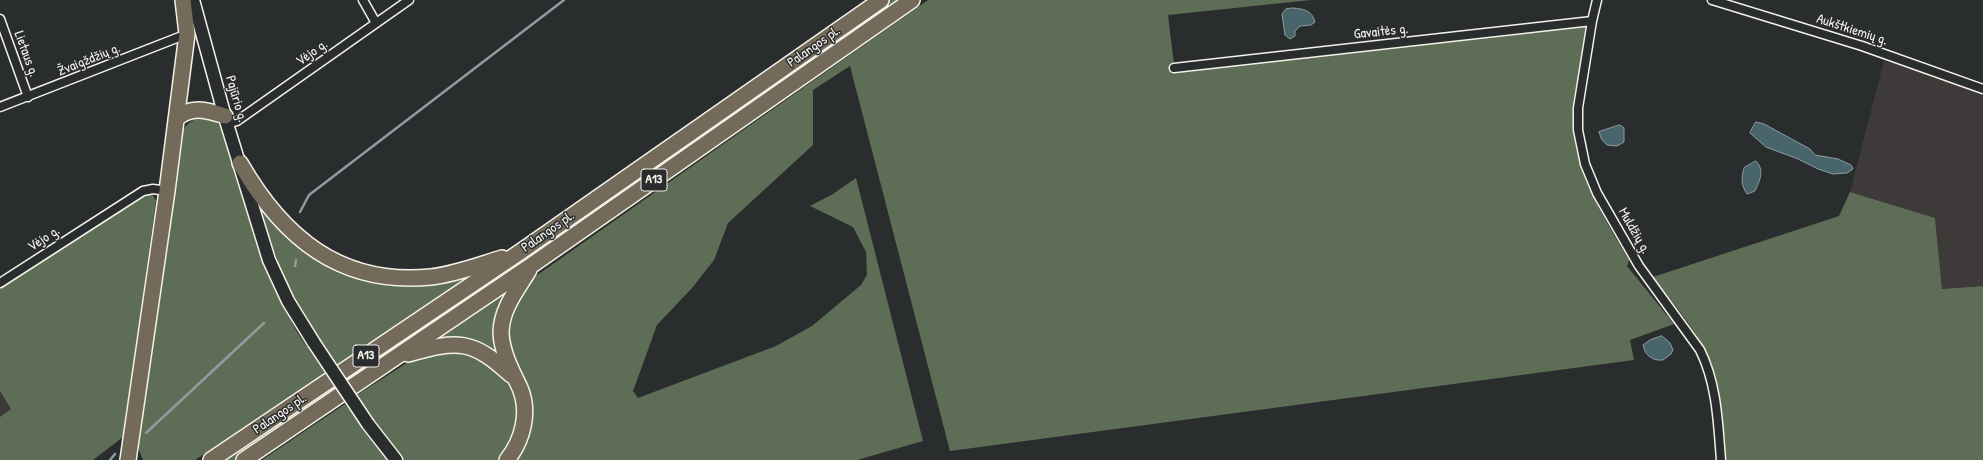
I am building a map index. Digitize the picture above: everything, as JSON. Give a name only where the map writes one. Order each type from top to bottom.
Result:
[{"type":"highway","points":[[128,460],[176,119],[186,34],[183,0]]},
{"type":"highway","name":"Palangos pl.","points":[[211,460],[520,252],[881,0]]},
{"type":"highway","name":"Palangos pl.","points":[[244,460],[532,265],[912,0]]},
{"type":"highway","points":[[176,119],[185,111],[195,110],[207,111],[226,120]]},
{"type":"highway","points":[[240,164],[253,186],[271,210],[297,237],[336,262],[356,269],[404,278],[431,277],[463,270],[520,252]]},
{"type":"highway","points":[[507,460],[520,438],[524,419],[522,393],[504,352],[501,333],[502,324],[507,305],[532,265]]},
{"type":"highway","points":[[396,357],[434,347],[451,345],[464,346],[486,353],[515,379]]},
{"type":"highway","points":[[133,427],[138,460]]},
{"type":"main road","name":"Pajūrio g.","points":[[187,0],[204,42]]},
{"type":"main road","name":"Pajūrio g.","points":[[193,0],[226,120],[269,260],[280,286],[314,343],[368,424],[396,460]]},
{"type":"street","points":[[363,0],[376,23]]},
{"type":"street","name":"Vėjo g.","points":[[226,120],[237,121],[409,0]]},
{"type":"street","name":"Muldžių g.","points":[[1597,0],[1592,21],[1578,108],[1578,130],[1585,164],[1597,193],[1639,266],[1700,350],[1706,363],[1713,387],[1721,460]]},
{"type":"street","name":"Aukštkiemių g.","points":[[1712,0],[1862,46],[1983,88]]},
{"type":"street","name":"Lietaus g.","points":[[0,19],[28,97]]},
{"type":"street","name":"Gavaitės g.","points":[[1174,68],[1592,21]]},
{"type":"street","name":"Žvaigždžių g.","points":[[0,107],[186,34]]},
{"type":"street","name":"Vėjo g.","points":[[0,284],[143,191],[153,189],[167,191]]},
{"type":"shaded area","points":[[1884,61],[1945,79],[1983,96],[1983,286],[1942,289],[1935,218],[1850,192]]},
{"type":"shaded area","points":[[0,391],[12,409],[0,417]]},
{"type":"green space","points":[[891,0],[901,0],[723,126],[238,458],[235,460],[223,460],[592,210]]},
{"type":"green space","points":[[928,0],[1311,0],[1168,15],[1175,73],[1586,25],[1574,114],[1575,141],[1578,156],[1596,202],[1629,260],[1627,266],[1674,324],[1630,340],[1634,360],[950,451],[850,66],[813,90],[813,145],[728,223],[714,260],[692,288],[657,325],[633,391],[638,398],[776,346],[812,326],[861,285],[867,275],[866,252],[853,227],[810,206],[833,194],[856,178],[923,441],[857,460],[515,460],[522,446],[513,367],[505,331],[518,294],[526,283]]},
{"type":"green space","points":[[202,117],[210,119],[223,127],[276,290],[297,332],[325,373],[195,460],[143,460],[139,450],[139,424],[180,136],[188,124]]},
{"type":"green space","points":[[1850,192],[1935,218],[1942,289],[1983,286],[1983,460],[1725,460],[1718,391],[1715,378],[1705,352],[1681,313],[1653,277],[1839,216]]},
{"type":"green space","points":[[147,193],[153,195],[156,201],[123,437],[93,460],[0,460],[0,417],[11,409],[0,391],[0,287]]},
{"type":"green space","points":[[256,199],[351,273],[475,272],[337,365],[303,316],[280,268]]},
{"type":"green space","points":[[509,289],[504,361],[429,342]]},
{"type":"green space","points":[[465,350],[502,371],[515,394],[518,413],[515,437],[500,460],[403,460],[389,443],[357,395],[413,359],[431,352]]},
{"type":"green space","points":[[345,404],[388,460],[262,460]]},
{"type":"water","points":[[1293,8],[1307,11],[1312,15],[1315,22],[1311,25],[1300,26],[1295,31],[1295,36],[1290,39],[1285,35],[1282,14],[1286,9]]},
{"type":"water","points":[[1756,122],[1764,124],[1810,149],[1815,155],[1838,159],[1851,165],[1853,169],[1847,173],[1833,174],[1766,147],[1750,133]]},
{"type":"water","points":[[1620,125],[1624,128],[1624,142],[1617,146],[1607,145],[1602,140],[1599,132]]},
{"type":"water","points":[[1756,161],[1759,164],[1761,172],[1760,179],[1755,191],[1747,194],[1742,181],[1742,175],[1744,168]]},
{"type":"water","points":[[1662,336],[1670,343],[1673,350],[1671,354],[1663,360],[1656,360],[1648,355],[1643,345],[1650,340]]},
{"type":"waterway","points":[[300,212],[309,195],[564,0]]},
{"type":"waterway","points":[[295,266],[296,260]]},
{"type":"waterway","points":[[146,433],[264,323]]},
{"type":"waterway","points":[[110,460],[115,454]]}]
